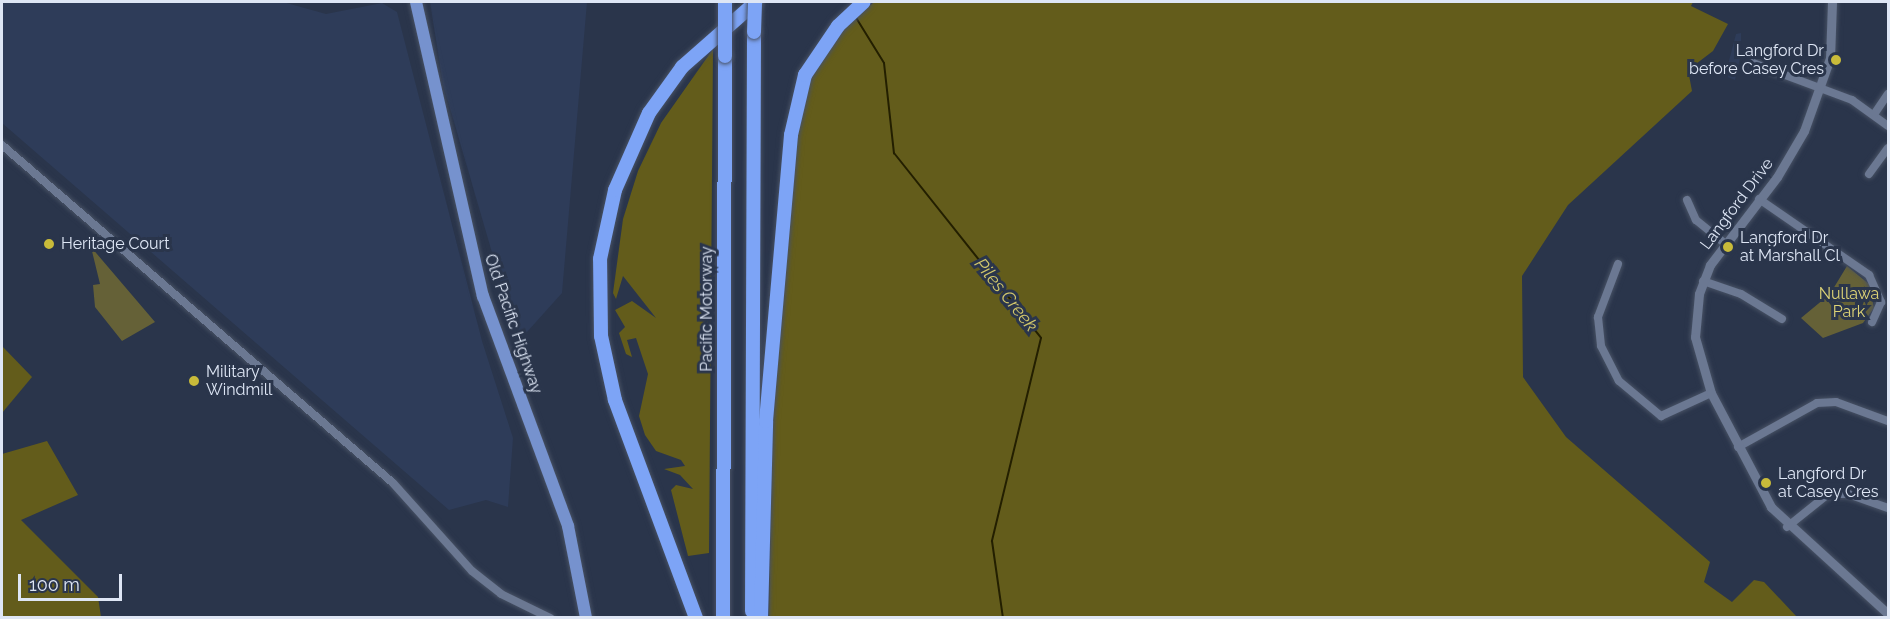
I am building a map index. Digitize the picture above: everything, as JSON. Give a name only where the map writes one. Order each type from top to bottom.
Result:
[{"type":"highway","name":"Pacific Motorway","points":[[723,618],[725,2]]},
{"type":"highway","points":[[752,618],[755,2]]},
{"type":"highway","points":[[696,618],[615,400],[601,336],[600,259],[615,190],[649,112],[682,67],[755,2]]},
{"type":"highway","points":[[761,618],[766,421],[791,135],[805,75],[838,26],[864,2]]},
{"type":"main road","name":"Old Pacific Highway","points":[[416,2],[483,296],[568,526],[586,618]]},
{"type":"street","name":"Langford Drive","points":[[1832,2],[1832,46],[1820,88],[1796,147],[1759,199],[1723,242],[1703,280],[1695,337],[1711,393],[1738,447],[1787,527],[1888,614]]},
{"type":"street","points":[[1753,63],[1820,88],[1875,113],[1888,126]]},
{"type":"street","points":[[1875,113],[1888,94]]},
{"type":"street","points":[[2,145],[393,483],[472,571],[501,594],[550,618]]},
{"type":"street","points":[[1869,174],[1888,148]]},
{"type":"street","points":[[1759,199],[1869,275],[1881,302],[1872,322]]},
{"type":"street","points":[[1687,200],[1696,220],[1723,242]]},
{"type":"street","points":[[1618,264],[1598,317],[1601,346],[1614,374],[1661,416],[1711,393]]},
{"type":"street","points":[[1703,280],[1741,294],[1782,319]]},
{"type":"street","points":[[1738,447],[1817,403],[1836,402],[1888,421]]},
{"type":"street","points":[[1787,527],[1828,494],[1848,494],[1888,508]]},
{"type":"shaded area","points":[[2,2],[283,2],[326,14],[382,3],[397,12],[482,341],[513,438],[508,507],[486,500],[449,510],[2,123]]},
{"type":"shaded area","points":[[430,2],[587,2],[562,293],[518,342],[443,84]]},
{"type":"shaded area","points":[[874,2],[1693,2],[1691,6],[1728,24],[1713,51],[1688,70],[1692,91],[1568,205],[1522,276],[1523,377],[1566,437],[1710,562],[1704,582],[1732,602],[1754,580],[1764,582],[1797,617],[769,618],[773,397],[795,138],[811,77],[843,30]]},
{"type":"shaded area","points":[[1741,33],[1741,54],[1735,80],[1725,76],[1736,34]]},
{"type":"shaded area","points":[[713,49],[709,553],[688,556],[671,490],[676,485],[693,489],[680,475],[664,469],[685,466],[681,460],[656,451],[645,435],[639,416],[648,374],[636,338],[627,340],[632,357],[626,354],[619,333],[625,327],[615,310],[632,301],[656,318],[623,276],[616,299],[613,293],[623,219],[638,171],[661,123]]},
{"type":"shaded area","points":[[2,346],[32,377],[2,413]]},
{"type":"shaded area","points":[[47,441],[78,495],[21,520],[98,597],[101,617],[2,617],[2,454]]},
{"type":"green space","points":[[91,247],[155,322],[122,341],[95,307],[93,285],[100,284]]},
{"type":"green space","name":"Nullawa Park","points":[[1847,266],[1869,284],[1874,308],[1863,323],[1823,338],[1801,318],[1830,294]]},
{"type":"waterway","name":"Piles Creek","points":[[855,16],[884,63],[894,153],[1041,338],[992,541],[1003,618]]},
{"type":"place","name":"Langford Dr before Casey Cres","points":[[1836,60]]},
{"type":"place","name":"Heritage Court","points":[[49,244]]},
{"type":"place","name":"Langford Dr at Marshall Cl","points":[[1728,247]]},
{"type":"place","name":"Military Windmill","points":[[194,381]]},
{"type":"place","name":"Langford Dr at Casey Cres","points":[[1766,483]]}]
